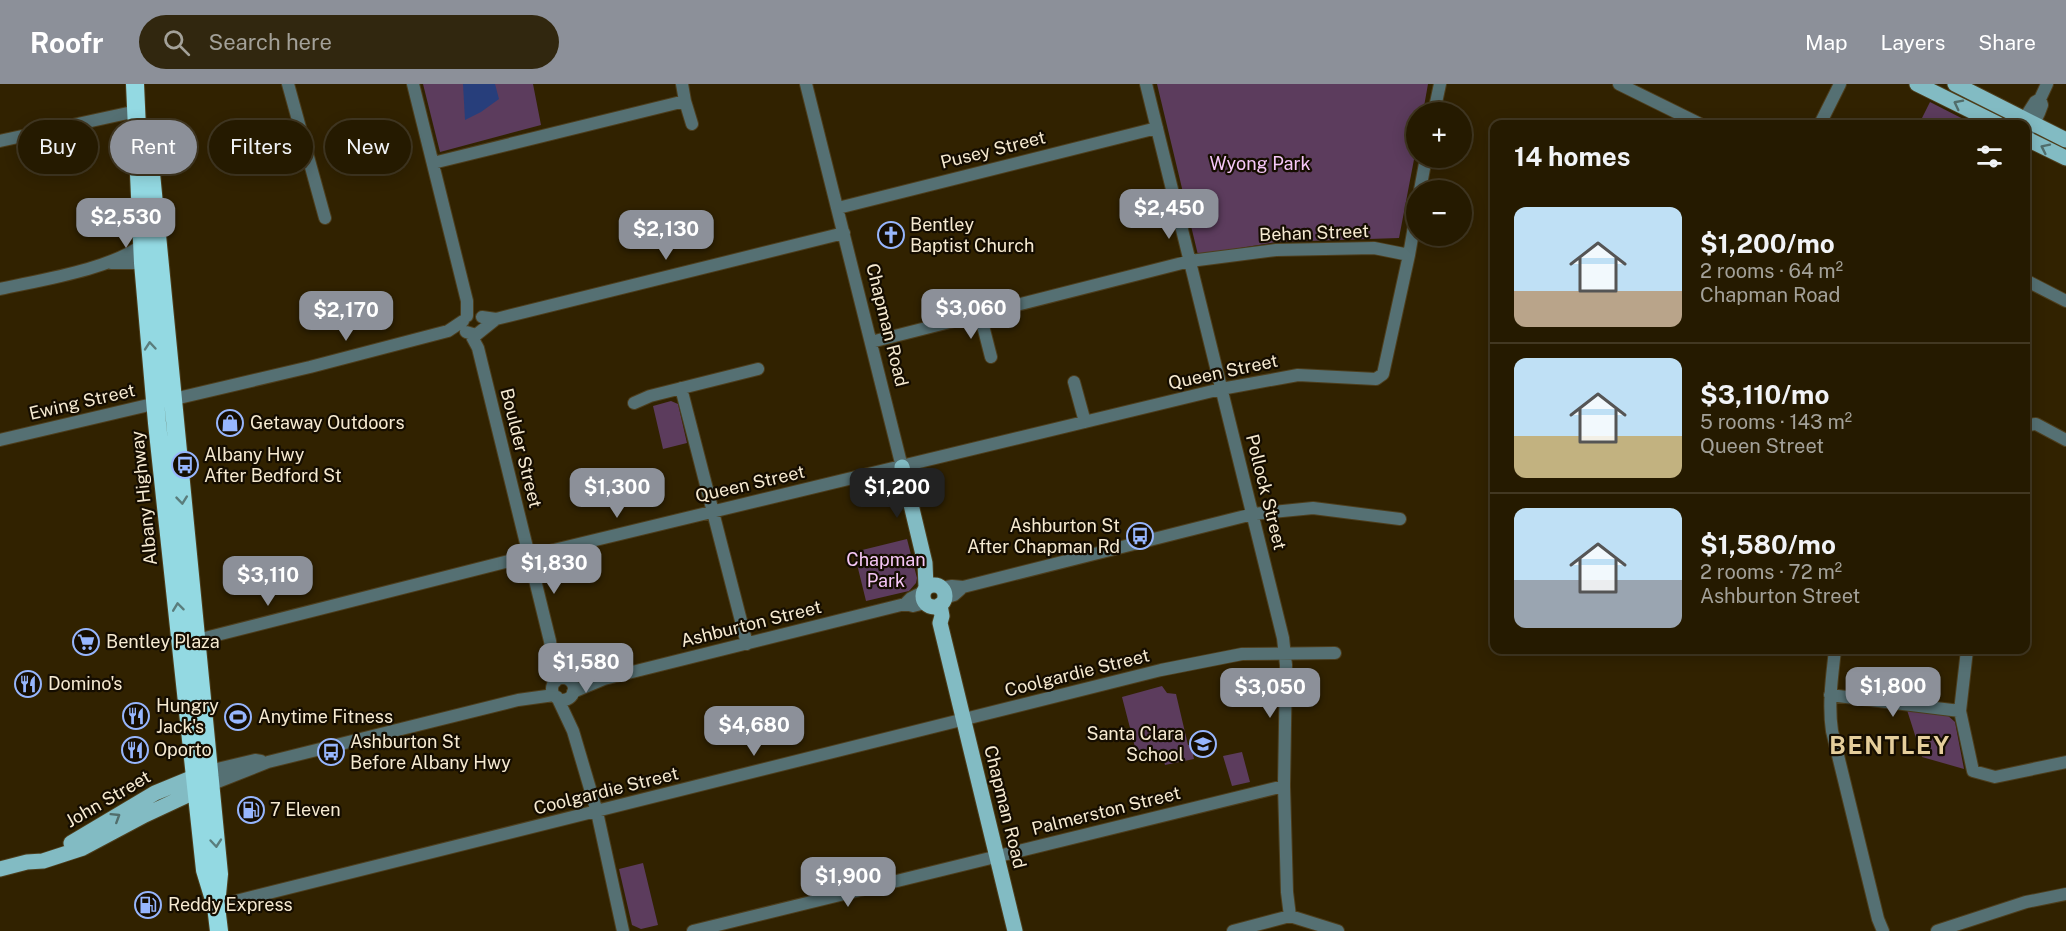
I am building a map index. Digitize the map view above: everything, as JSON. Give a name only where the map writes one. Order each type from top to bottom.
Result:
[{"type":"highway","name":"Albany Highway","points":[[135,84],[142,254],[197,640],[204,870],[216,906],[219,931]]},
{"type":"highway","name":"Albany Highway","points":[[145,84],[164,402],[202,780]]},
{"type":"main road","points":[[1917,84],[1990,120]]},
{"type":"main road","points":[[1955,84],[2013,120]]},
{"type":"main road","points":[[2030,129],[2066,140]]},
{"type":"main road","points":[[2030,131],[2066,158]]},
{"type":"main road","name":"Chapman Road","points":[[902,467],[933,595],[942,616],[940,623],[1015,931]]},
{"type":"main road","name":"John Street","points":[[0,869],[27,862],[38,853],[78,840],[155,793],[202,780]]},
{"type":"street","points":[[288,84],[325,218]]},
{"type":"street","name":"Boulder Street","points":[[413,84],[474,324],[559,686],[573,731]]},
{"type":"street","points":[[682,84],[692,124]]},
{"type":"street","name":"Pollock Street","points":[[1146,84],[1286,652],[1284,786],[1287,892],[1290,916]]},
{"type":"street","points":[[1436,102],[1440,84]]},
{"type":"street","points":[[1619,84],[1692,120]]},
{"type":"street","points":[[1822,120],[1840,84]]},
{"type":"street","points":[[2030,122],[2042,105],[2040,99],[2047,84]]},
{"type":"street","name":"Chapman Road","points":[[808,88],[902,467]]},
{"type":"street","points":[[433,163],[685,101]]},
{"type":"street","points":[[0,141],[71,124],[84,124],[136,107]]},
{"type":"street","name":"Pusey Street","points":[[838,208],[1157,128]]},
{"type":"street","points":[[474,324],[844,233]]},
{"type":"street","points":[[1409,255],[1411,246]]},
{"type":"street","name":"Behan Street","points":[[871,342],[1190,261],[1276,250],[1374,248],[1409,255]]},
{"type":"street","points":[[109,263],[134,251],[142,254]]},
{"type":"street","points":[[0,289],[142,254]]},
{"type":"street","name":"Queen Street","points":[[197,640],[529,556],[1221,389],[1298,375],[1376,379],[1383,374],[1409,255]]},
{"type":"street","points":[[2030,283],[2066,301]]},
{"type":"street","points":[[980,314],[991,357]]},
{"type":"street","name":"Ewing Street","points":[[0,440],[310,367],[474,324]]},
{"type":"street","points":[[634,403],[650,396],[758,369]]},
{"type":"street","points":[[1074,382],[1085,422]]},
{"type":"street","points":[[681,388],[747,644]]},
{"type":"street","points":[[2030,425],[2036,424],[2066,440]]},
{"type":"street","name":"Ashburton Street","points":[[202,780],[255,760],[268,762],[518,700],[559,686],[604,679],[906,604],[913,606],[933,595],[954,596],[963,587],[1253,514],[1313,508],[1400,519]]},
{"type":"street","name":"Coolgardie Street","points":[[216,906],[1161,670],[1242,654],[1335,653]]},
{"type":"street","points":[[1835,654],[1829,714],[1880,927]]},
{"type":"street","points":[[1967,654],[1960,711],[1973,771],[1995,777],[2066,762]]},
{"type":"street","name":"Ashburton Street","points":[[559,686],[565,699],[572,693],[604,679]]},
{"type":"street","points":[[572,693],[573,731],[597,812],[623,931]]},
{"type":"street","points":[[1830,695],[1960,711]]},
{"type":"street","name":"Palmerston Street","points":[[693,931],[1284,786]]},
{"type":"street","points":[[1937,931],[2026,902],[2066,894]]},
{"type":"street","points":[[1233,931],[1290,916],[1335,930]]},
{"type":"green space","points":[[423,84],[533,84],[541,125],[440,152]]},
{"type":"green space","name":"Wyong Park","points":[[1157,84],[1428,84],[1425,102],[1406,102],[1406,168],[1412,168],[1410,180],[1406,180],[1406,201],[1399,238],[1276,242],[1198,255]]},
{"type":"green space","points":[[1930,102],[1965,120],[1921,120]]},
{"type":"green space","points":[[671,401],[678,404],[687,443],[663,449],[653,406]]},
{"type":"green space","name":"Chapman Park","points":[[907,539],[917,578],[916,583],[909,591],[866,601],[854,552]]},
{"type":"green space","points":[[1162,686],[1167,693],[1176,694],[1188,745],[1191,745],[1194,759],[1165,765],[1161,750],[1137,755],[1122,697]]},
{"type":"green space","points":[[1907,710],[1946,714],[1955,722],[1964,769],[1922,757]]},
{"type":"green space","points":[[1242,752],[1250,782],[1232,786],[1223,756]]},
{"type":"green space","points":[[643,863],[658,925],[641,929],[632,925],[619,869]]},
{"type":"water","points":[[463,84],[495,84],[499,99],[465,120]]},
{"type":"place","name":"Bentley Baptist Church","points":[[891,235]]},
{"type":"place","name":"Getaway Outdoors","points":[[230,423]]},
{"type":"place","name":"Albany Hwy After Bedford St","points":[[185,465]]},
{"type":"place","name":"Ashburton St After Chapman Rd","points":[[1140,536]]},
{"type":"place","name":"Bentley Plaza","points":[[86,642]]},
{"type":"place","name":"Domino's","points":[[28,684]]},
{"type":"place","name":"Hungry Jack's","points":[[136,716]]},
{"type":"place","name":"Anytime Fitness","points":[[238,717]]},
{"type":"place","name":"Santa Clara School","points":[[1203,744]]},
{"type":"place","name":"Oporto","points":[[135,750]]},
{"type":"place","name":"Ashburton St Before Albany Hwy","points":[[331,752]]},
{"type":"place","name":"7 Eleven","points":[[251,810]]},
{"type":"place","name":"Reddy Express","points":[[148,905]]},
{"type":"district","name":"BENTLEY","points":[[1890,746]]}]
